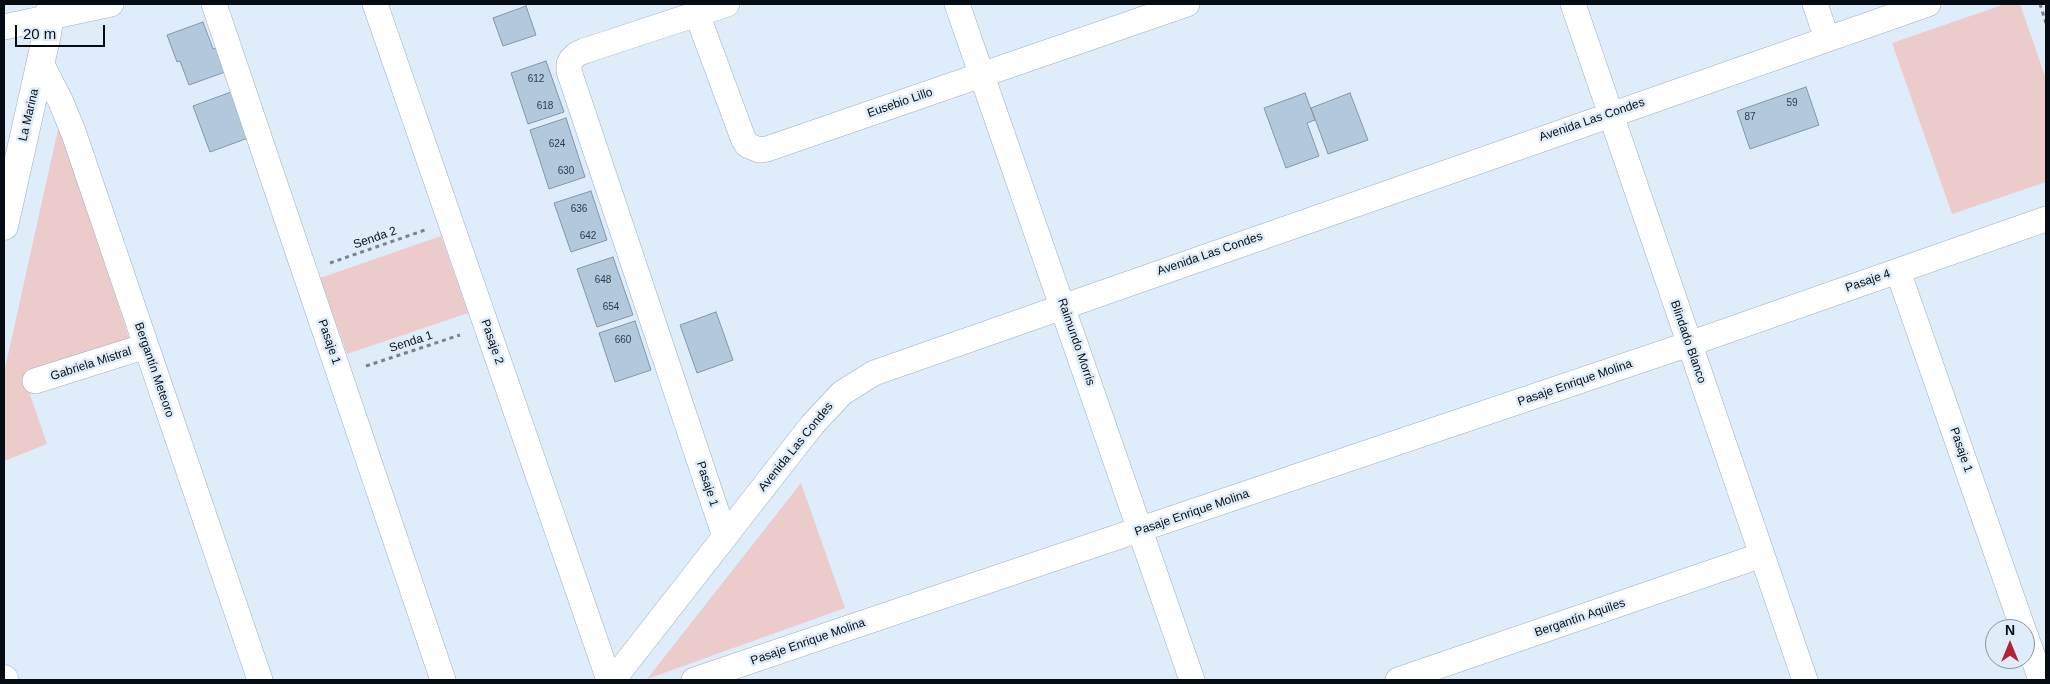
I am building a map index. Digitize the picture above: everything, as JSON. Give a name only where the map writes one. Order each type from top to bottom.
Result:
[{"type":"street","points":[[4,27],[50,11],[111,4]]},
{"type":"street","name":"Pasaje 1","points":[[214,4],[341,374],[443,680]]},
{"type":"street","name":"Pasaje 2","points":[[375,4],[609,680]]},
{"type":"street","points":[[698,14],[728,4]]},
{"type":"street","name":"Raimundo Morris","points":[[958,4],[1192,680]]},
{"type":"street","name":"Eusebio Lillo","points":[[698,14],[743,138],[747,145],[759,150],[767,149],[1187,4]]},
{"type":"street","name":"Blindado Blanco","points":[[1573,4],[1805,680]]},
{"type":"street","points":[[1815,4],[1827,39]]},
{"type":"street","name":"Avenida Las Condes","points":[[613,680],[812,425],[842,393],[874,373],[895,364],[1928,4]]},
{"type":"street","name":"La Marina","points":[[4,226],[50,11]]},
{"type":"street","name":"Pasaje 1","points":[[698,14],[584,51],[571,60],[570,71],[725,537]]},
{"type":"street","name":"Bergantín Meteoro","points":[[40,63],[74,134],[260,680]]},
{"type":"street","name":"Pasaje 4","points":[[1689,344],[2046,218]]},
{"type":"street","name":"Pasaje 1","points":[[1898,271],[2020,619]]},
{"type":"street","name":"Pasaje Enrique Molina","points":[[694,680],[1141,531],[1689,344]]},
{"type":"street","name":"Gabriela Mistral","points":[[35,381],[146,346]]},
{"type":"street","name":"Bergantín Aquiles","points":[[1398,680],[1762,555]]},
{"type":"street","points":[[2035,663],[2041,680]]},
{"type":"path","points":[[2040,4],[2046,23]]},
{"type":"path","name":"Senda 2","points":[[305,271],[449,221]]},
{"type":"path","name":"Senda 1","points":[[341,374],[486,326]]},
{"type":"shaded area","points":[[2005,4],[2020,4],[2046,79],[2046,182],[1952,214],[1892,43]]},
{"type":"shaded area","points":[[59,125],[130,341],[24,377],[47,444],[4,461],[4,373]]},
{"type":"shaded area","points":[[441,236],[468,313],[347,354],[320,278]]},
{"type":"shaded area","points":[[801,483],[845,608],[647,679]]},
{"type":"building","points":[[526,6],[536,35],[503,46],[493,18]]},
{"type":"building","points":[[203,22],[213,49],[217,47],[225,72],[189,85],[180,61],[177,62],[167,35]]},
{"type":"building","points":[[546,61],[564,112],[528,124],[511,73]]},
{"type":"building","points":[[1806,87],[1819,125],[1750,149],[1737,111]]},
{"type":"building","points":[[231,92],[248,138],[210,152],[193,106]]},
{"type":"building","points":[[1305,93],[1315,120],[1307,123],[1319,156],[1286,168],[1264,108]]},
{"type":"building","points":[[1350,93],[1368,140],[1328,154],[1311,108]]},
{"type":"building","points":[[566,118],[585,177],[549,189],[530,130]]},
{"type":"building","points":[[591,191],[607,240],[571,252],[554,203]]},
{"type":"building","points":[[613,257],[633,315],[597,327],[577,269]]},
{"type":"building","points":[[716,312],[733,360],[697,373],[680,325]]},
{"type":"building","points":[[635,321],[651,370],[615,382],[599,333]]}]
